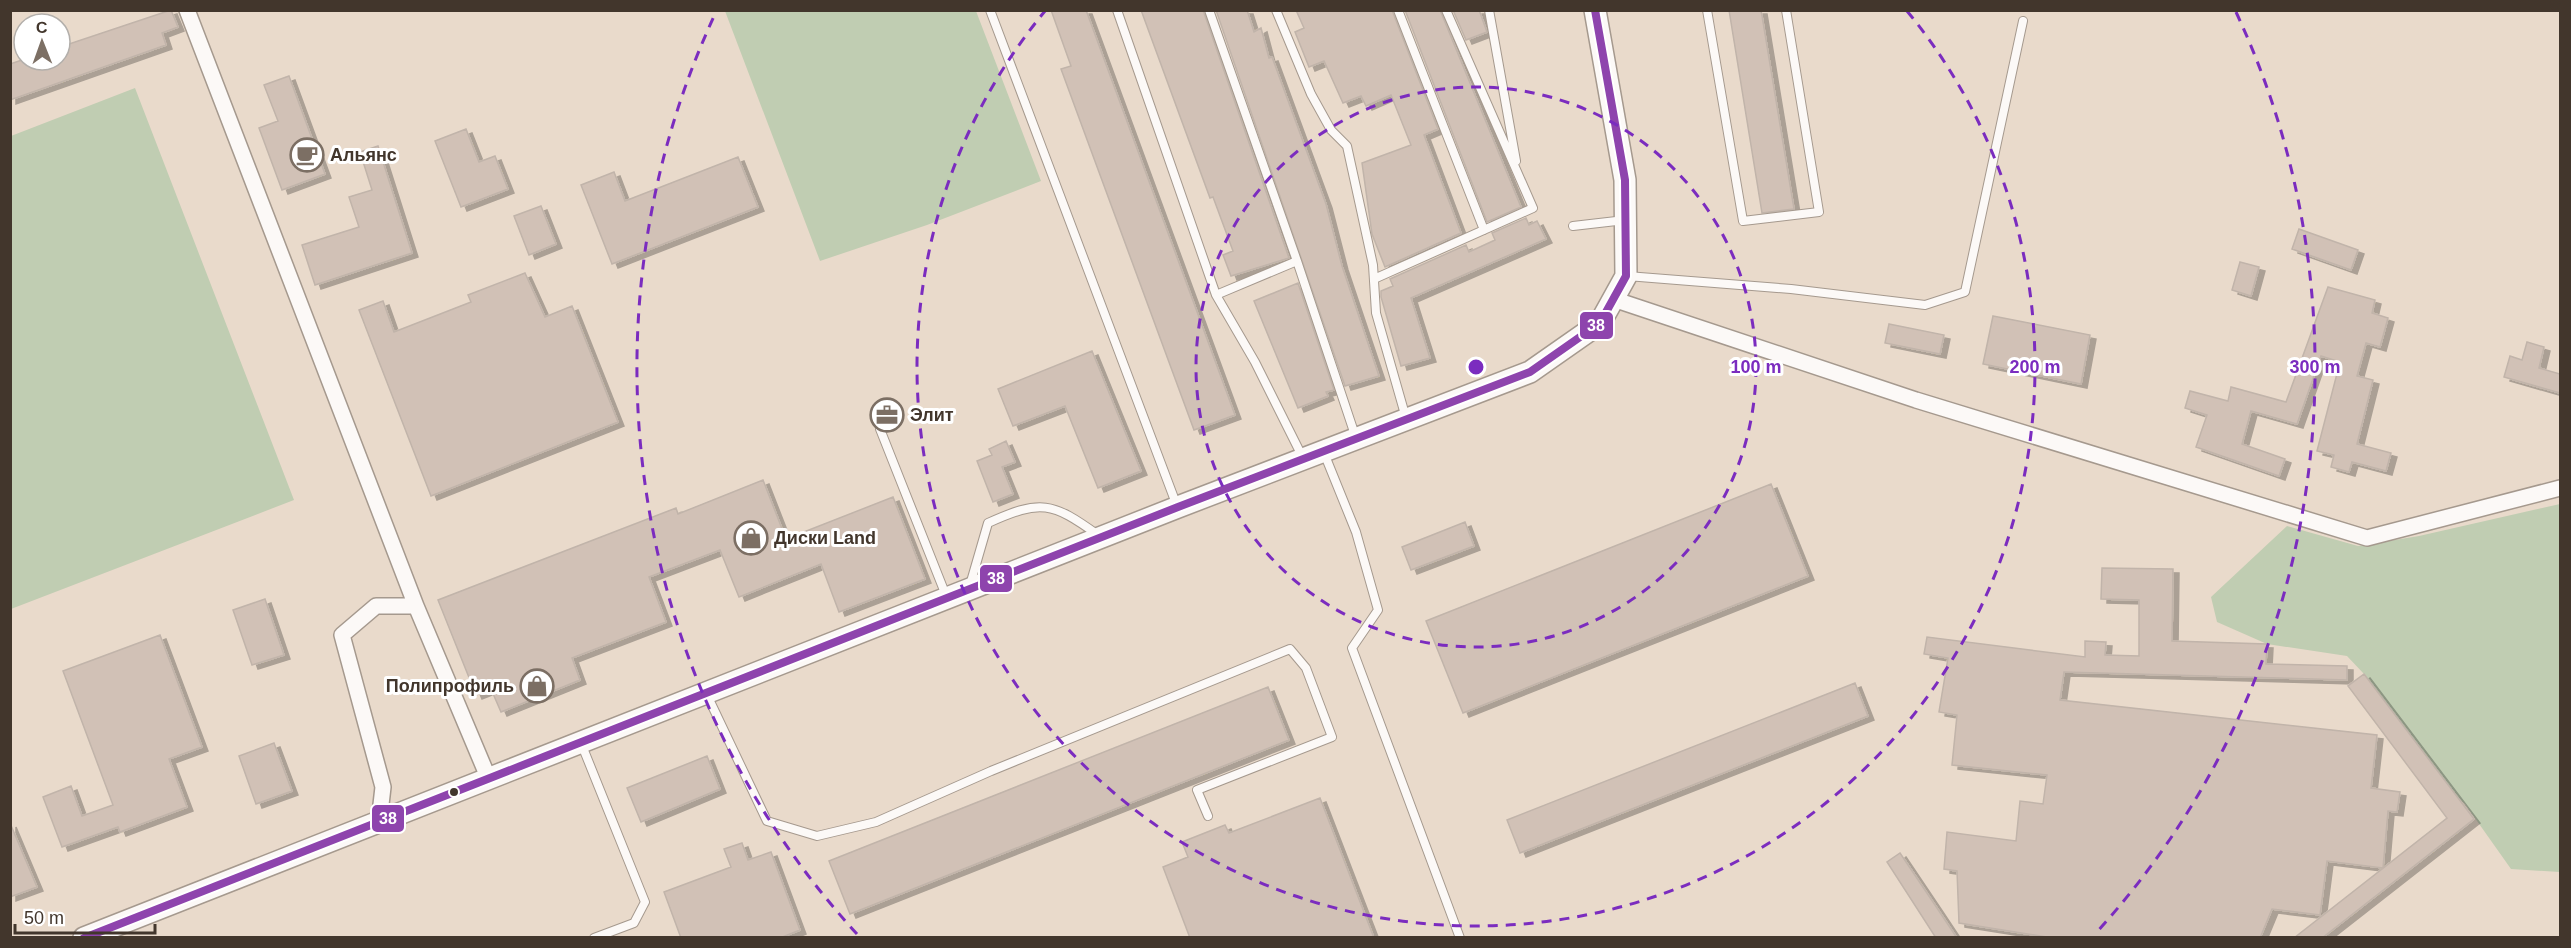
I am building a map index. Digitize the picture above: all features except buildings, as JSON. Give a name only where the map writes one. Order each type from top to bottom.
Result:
[{"type":"main road","points":[[84,938],[488,777],[707,694],[1178,507],[1530,372],[1600,322],[1626,276],[1625,180],[1595,10]]},
{"type":"street","points":[[187,10],[416,606],[488,777]]},
{"type":"street","points":[[1613,299],[1916,400],[2367,538],[2560,488]]},
{"type":"street","points":[[379,822],[383,787],[342,635],[376,606],[416,606]]},
{"type":"lane","points":[[990,10],[1178,507]]},
{"type":"lane","points":[[1117,10],[1216,295],[1314,456],[1356,531],[1378,610],[1352,648],[1460,938]]},
{"type":"lane","points":[[1209,10],[1357,440]]},
{"type":"lane","points":[[1276,10],[1311,94],[1331,130],[1347,146],[1354,170],[1374,279],[1376,313],[1407,420]]},
{"type":"lane","points":[[1398,10],[1484,230]]},
{"type":"lane","points":[[1374,279],[1533,208],[1446,10]]},
{"type":"lane","points":[[1489,10],[1518,175]]},
{"type":"lane","points":[[1707,10],[1743,221],[1819,212],[1786,10]]},
{"type":"lane","points":[[1626,276],[1779,288],[1925,305],[1965,292],[2023,21]]},
{"type":"lane","points":[[1573,226],[1626,220]]},
{"type":"lane","points":[[1216,295],[1297,261]]},
{"type":"lane","points":[[880,429],[947,598]]},
{"type":"lane","points":[[969,590],[988,523],[1010,513],[1041,506],[1064,511],[1102,537]]},
{"type":"lane","points":[[707,694],[767,822],[818,836],[876,822],[991,771],[1290,649],[1306,668],[1332,737],[1197,790],[1208,816]]},
{"type":"lane","points":[[581,742],[611,824],[645,902],[634,923],[594,938]]},
{"type":"green space","points":[[725,11],[976,11],[1041,181],[927,225],[820,261]]},
{"type":"green space","points":[[135,88],[294,500],[11,609],[11,136]]},
{"type":"green space","points":[[2560,504],[2560,872],[2511,869],[2465,804],[2451,791],[2364,674],[2347,656],[2267,644],[2217,622],[2211,597],[2287,526],[2358,546],[2419,536]]},
{"type":"transit line","name":"38","points":[[84,938],[1178,507],[1530,372],[1600,323],[1626,276],[1625,180],[1595,10]]},
{"type":"place","name":"Альянс","points":[[307,155]]},
{"type":"place","name":"Элит","points":[[887,415]]},
{"type":"place","name":"Диски Land","points":[[751,538]]},
{"type":"place","name":"Полипрофиль","points":[[537,686]]}]
